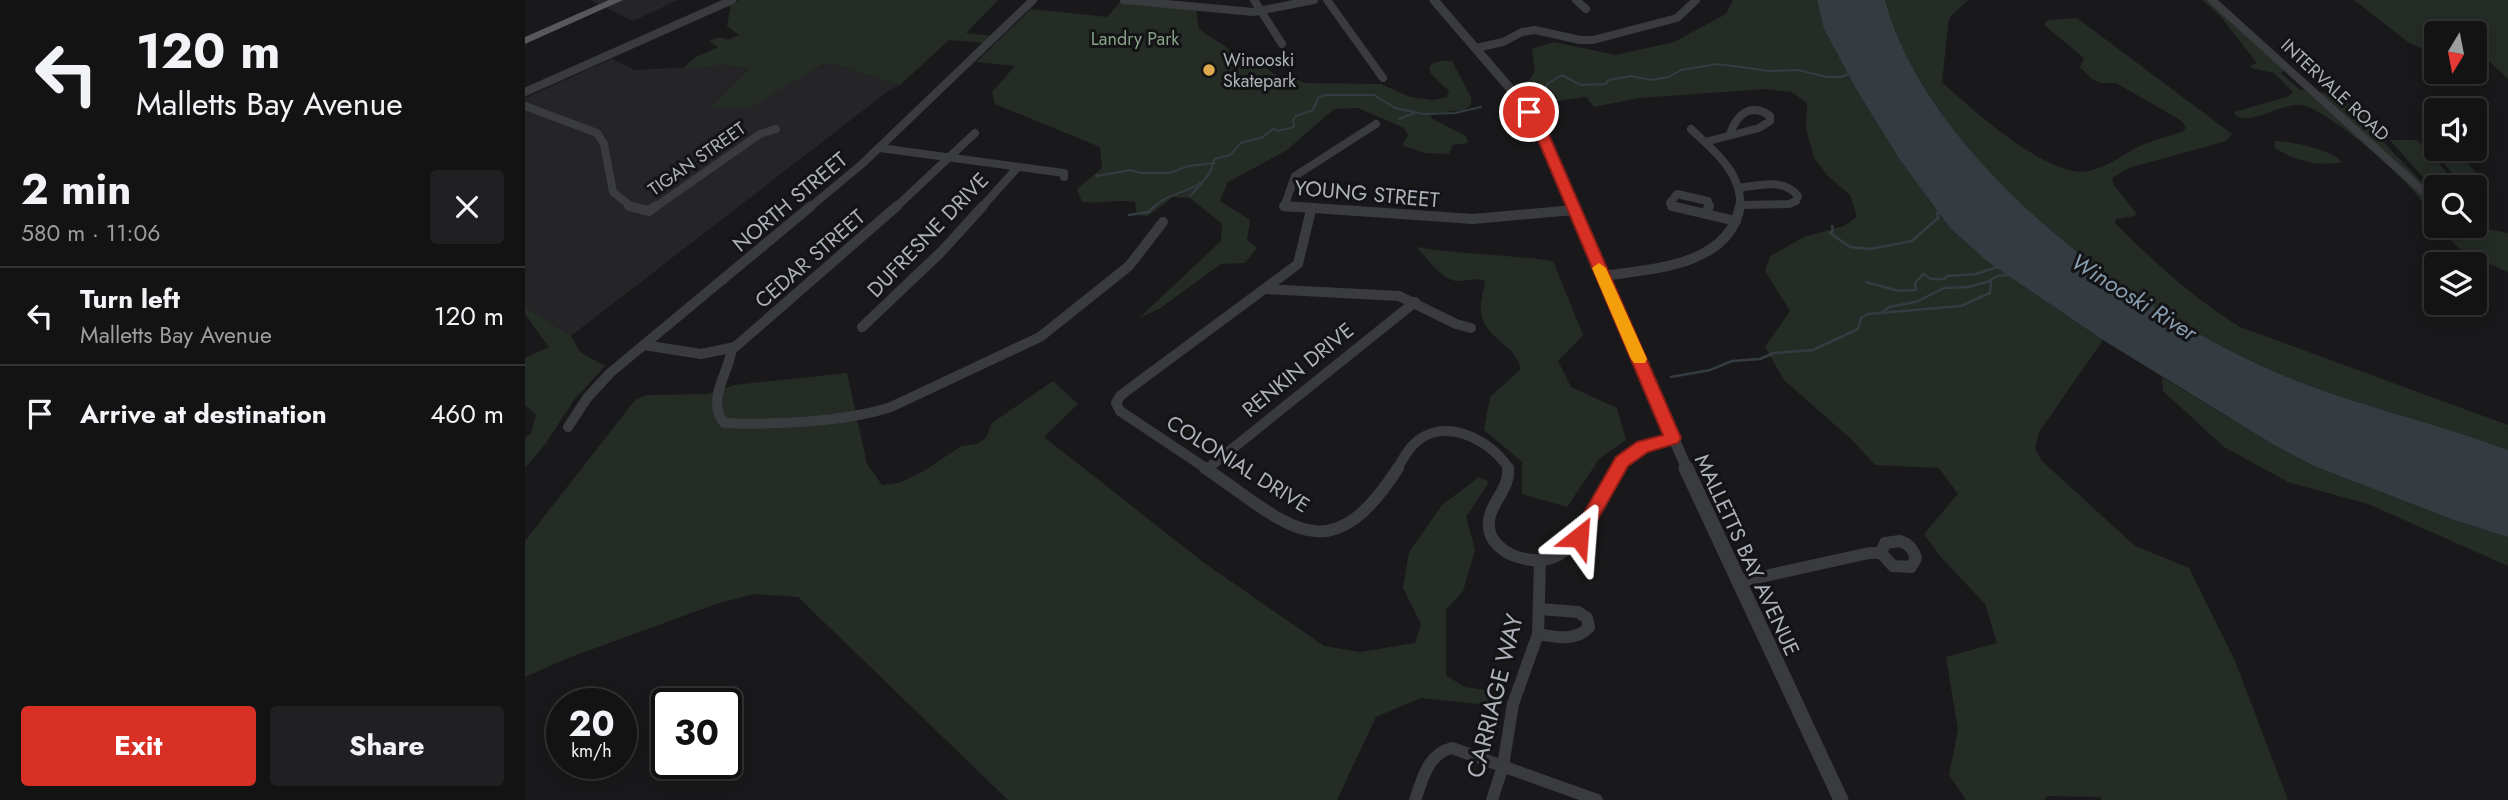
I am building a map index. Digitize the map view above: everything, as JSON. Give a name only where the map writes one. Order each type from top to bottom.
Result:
[{"type":"main road","points":[[525,41],[618,0]]},
{"type":"street","points":[[525,92],[732,0]]},
{"type":"street","name":"NORTH STREET","points":[[568,427],[600,383],[880,148],[1033,0]]},
{"type":"street","points":[[1124,0],[1261,11],[1314,0]]},
{"type":"street","points":[[1254,0],[1282,44]]},
{"type":"street","points":[[1327,0],[1383,78]]},
{"type":"street","name":"MALLETTS BAY AVENUE","points":[[1434,0],[1536,123],[1672,438],[1841,800]]},
{"type":"street","points":[[1576,0],[1586,9]]},
{"type":"street","points":[[1476,48],[1503,42],[1522,32],[1535,30],[1580,40],[1600,39],[1677,18],[1696,0]]},
{"type":"street","name":"INTERVALE ROAD","points":[[2212,0],[2424,192]]},
{"type":"street","name":"TIGAN STREET","points":[[525,106],[597,133],[604,144],[613,192],[630,206],[649,211],[760,134],[776,130]]},
{"type":"street","points":[[1705,142],[1761,127],[1770,121],[1770,116],[1759,109],[1743,111],[1736,117],[1730,134]]},
{"type":"street","name":"YOUNG STREET","points":[[1376,124],[1292,179],[1284,207],[1473,219],[1574,210]]},
{"type":"street","points":[[1602,276],[1664,267],[1695,257],[1722,239],[1736,221],[1741,205],[1739,188],[1729,169],[1691,129]]},
{"type":"street","name":"CEDAR STREET","points":[[732,349],[868,233],[975,133]]},
{"type":"street","points":[[880,148],[1063,173],[1064,177]]},
{"type":"street","name":"DUFRESNE DRIVE","points":[[862,327],[942,251],[1018,167]]},
{"type":"street","points":[[1739,188],[1782,185],[1793,188],[1798,195],[1796,201],[1789,204],[1741,205]]},
{"type":"street","name":"COLONIAL DRIVE","points":[[1311,210],[1300,261],[1121,394],[1117,400],[1120,411],[1295,527],[1328,531],[1348,525],[1369,510],[1412,446],[1422,438],[1440,432],[1461,432],[1495,452],[1509,469],[1507,483],[1490,514],[1489,527],[1494,540],[1516,558],[1540,561]]},
{"type":"street","points":[[1706,214],[1736,221]]},
{"type":"street","points":[[644,345],[683,353],[732,349],[718,393],[719,417],[724,423],[762,424],[874,413],[1040,337],[1114,280],[1163,222]]},
{"type":"street","points":[[1149,223],[1153,234]]},
{"type":"street","points":[[1265,289],[1399,296],[1456,324],[1471,328]]},
{"type":"street","name":"RENKIN DRIVE","points":[[1207,470],[1415,302]]},
{"type":"street","points":[[1540,561],[1554,558],[1572,547],[1622,462],[1643,447],[1672,438]]},
{"type":"street","points":[[1738,582],[1881,552]]},
{"type":"street","name":"CARRIAGE WAY","points":[[1492,800],[1503,766],[1511,712],[1538,634],[1540,561]]},
{"type":"street","points":[[1538,634],[1577,637],[1583,635],[1589,627],[1587,618],[1579,612],[1540,609]]},
{"type":"street","points":[[1415,800],[1431,761],[1442,750],[1459,749],[1597,800]]},
{"type":"shaded area","points":[[590,0],[678,0],[633,21]]},
{"type":"shaded area","points":[[612,59],[635,70],[723,65],[751,69],[712,106],[830,63],[900,85],[887,92],[571,336],[525,307],[525,98]]},
{"type":"green space","points":[[739,0],[998,0],[966,33],[992,36],[986,43],[949,40],[900,85],[830,63],[820,66],[749,108],[711,107],[750,69],[723,65],[683,69],[694,58],[718,47],[709,41],[720,37],[728,40],[739,35],[727,26],[731,4]]},
{"type":"green space","points":[[1733,0],[1817,0],[1824,29],[1856,89],[1900,160],[1950,228],[1988,262],[2103,340],[2039,432],[2035,448],[2041,460],[2135,546],[2189,568],[2235,661],[2288,800],[2102,800],[2100,797],[2047,796],[2044,800],[1966,800],[1949,775],[1958,730],[1946,657],[1997,643],[1985,604],[1939,555],[1924,534],[1958,494],[1939,468],[1875,465],[1852,440],[1784,380],[1765,347],[1790,311],[1765,271],[1770,256],[1804,237],[1844,226],[1857,217],[1850,195],[1828,176],[1814,158],[1806,129],[1807,103],[1792,92],[1765,89],[1639,98],[1594,107],[1586,97],[1530,105],[1515,84],[1528,81],[1535,71],[1532,49],[1554,42],[1615,55],[1674,42],[1726,14]]},
{"type":"green space","points":[[1885,0],[1968,0],[1949,18],[1942,82],[2011,140],[2054,165],[2073,171],[2089,171],[2142,145],[2182,132],[2186,128],[2182,121],[2116,83],[2101,83],[2092,79],[2080,67],[2084,58],[2044,25],[2048,20],[2077,18],[2232,134],[2226,141],[2129,168],[2112,178],[2114,185],[2136,213],[2135,216],[2116,219],[2115,223],[2175,279],[2240,327],[2508,425],[2508,450],[2297,381],[2237,354],[2175,320],[2111,278],[2051,230],[1995,177],[1947,120],[1909,61]]},
{"type":"green space","points":[[2202,0],[2209,0],[2285,69],[2281,73],[2300,90],[2326,93],[2365,111],[2387,146],[2424,185],[2424,203],[2364,145],[2313,109],[2292,105],[2254,117],[2236,116],[2234,112],[2287,97],[2293,92],[2274,73],[2250,66],[2257,63],[2221,17]]},
{"type":"green space","points":[[2354,0],[2508,0],[2508,79],[2487,60],[2487,21],[2424,21],[2424,50],[2408,42]]},
{"type":"green space","name":"Landry Park","points":[[1120,2],[1196,9],[1199,29],[1239,56],[1251,55],[1274,74],[1304,83],[1381,84],[1410,97],[1432,100],[1447,97],[1449,91],[1431,74],[1429,67],[1439,61],[1452,61],[1471,97],[1471,105],[1464,110],[1432,113],[1431,118],[1466,136],[1468,143],[1453,145],[1449,154],[1424,153],[1402,145],[1408,135],[1404,128],[1358,108],[1334,109],[1287,150],[1228,182],[1220,201],[1250,220],[1247,240],[1257,248],[1245,263],[1221,264],[1159,309],[1139,318],[1221,241],[1222,224],[1190,198],[1173,197],[1148,216],[1137,215],[1135,202],[1082,202],[1077,189],[1102,168],[1100,147],[995,104],[992,92],[1015,66],[976,62],[1031,9],[1107,17]]},
{"type":"green space","points":[[2390,140],[2417,140],[2424,148],[2424,161],[2437,161],[2450,175],[2424,175],[2424,179]]},
{"type":"green space","points":[[2274,141],[2321,150],[2342,162],[2325,164],[2299,159],[2275,148]]},
{"type":"green space","points":[[2442,161],[2466,161],[2477,174],[2476,175],[2454,175]]},
{"type":"green space","points":[[2487,229],[2508,233],[2508,272],[2487,263],[2487,252],[2464,252],[2451,239],[2487,238]]},
{"type":"green space","points":[[1416,247],[1553,261],[1583,335],[1558,361],[1571,387],[1617,408],[1626,440],[1600,458],[1567,507],[1522,494],[1522,462],[1484,430],[1490,397],[1521,369],[1513,353],[1493,335],[1483,320],[1481,307],[1485,281],[1451,280]]},
{"type":"green space","points":[[525,307],[571,336],[580,352],[605,366],[574,400],[546,443],[525,468],[525,438],[531,433],[536,415],[525,405],[525,358],[549,347],[525,314]]},
{"type":"green space","points":[[847,373],[867,464],[882,485],[899,483],[924,471],[961,446],[977,444],[986,438],[992,423],[1053,381],[1078,404],[1044,437],[1203,562],[1324,646],[1360,652],[1415,643],[1421,624],[1403,588],[1409,552],[1442,505],[1479,477],[1489,482],[1466,517],[1475,550],[1463,591],[1446,610],[1446,675],[1464,687],[1500,692],[1498,706],[1421,698],[1376,717],[1337,800],[1008,800],[798,597],[755,594],[719,603],[568,658],[525,677],[525,541],[635,400],[647,395],[708,394],[734,385]]},
{"type":"green space","points":[[2162,377],[2314,466],[2454,520],[2508,537],[2508,566],[2368,504],[2288,482],[2224,447],[2163,391]]},
{"type":"water","name":"Winooski River","points":[[1817,0],[1885,0],[1909,61],[1947,120],[1995,177],[2051,230],[2111,278],[2175,320],[2237,354],[2297,381],[2508,450],[2508,537],[2454,520],[2314,466],[2274,445],[2103,340],[1988,262],[1950,228],[1900,160],[1856,89],[1824,29]]},
{"type":"waterway","points":[[1535,93],[1545,93],[1547,84],[1562,75],[1581,85],[1606,84],[1608,80],[1631,76],[1651,80],[1669,77],[1681,70],[1717,64],[1770,71],[1798,70],[1827,77],[1841,77],[1851,73]]},
{"type":"waterway","points":[[1213,163],[1214,159],[1230,155],[1241,143],[1263,137],[1274,128],[1277,131],[1294,127],[1293,120],[1296,116],[1313,110],[1318,98],[1325,95],[1374,95],[1395,108],[1424,114],[1455,113],[1481,107]]},
{"type":"waterway","points":[[1399,119],[1414,113]]},
{"type":"waterway","points":[[1096,176],[1131,170],[1140,173],[1169,173],[1189,166],[1213,163]]},
{"type":"waterway","points":[[1153,208],[1161,201],[1198,185],[1211,171],[1213,163]]},
{"type":"waterway","points":[[1190,196],[1202,183]]},
{"type":"waterway","points":[[1129,215],[1149,212],[1154,206]]},
{"type":"waterway","points":[[1832,226],[1833,231],[1830,233],[1850,247],[1870,249],[1912,241],[1938,218],[1937,213],[1941,213]]},
{"type":"waterway","points":[[1866,282],[1899,291],[1916,290],[1915,283],[1923,274],[1931,279],[1945,279],[1947,276],[1976,274],[1997,267]]},
{"type":"waterway","points":[[1881,313],[1961,306],[1990,293],[1991,280],[1997,276],[2009,275]]},
{"type":"waterway","points":[[1881,313],[1889,307],[1916,302],[1944,288],[1968,287],[1990,281]]},
{"type":"waterway","points":[[1671,377],[1710,370],[1732,361],[1760,359],[1774,353],[1813,350],[1858,329],[1861,318],[1868,314],[1881,313]]},
{"type":"slow traffic","points":[[1599,268],[1639,359]]},
{"type":"place","name":"Winooski Skatepark","points":[[1209,70]]},
{"type":"route","points":[[1529,112],[1543,135],[1672,438],[1643,447],[1622,462],[1579,537]]}]
